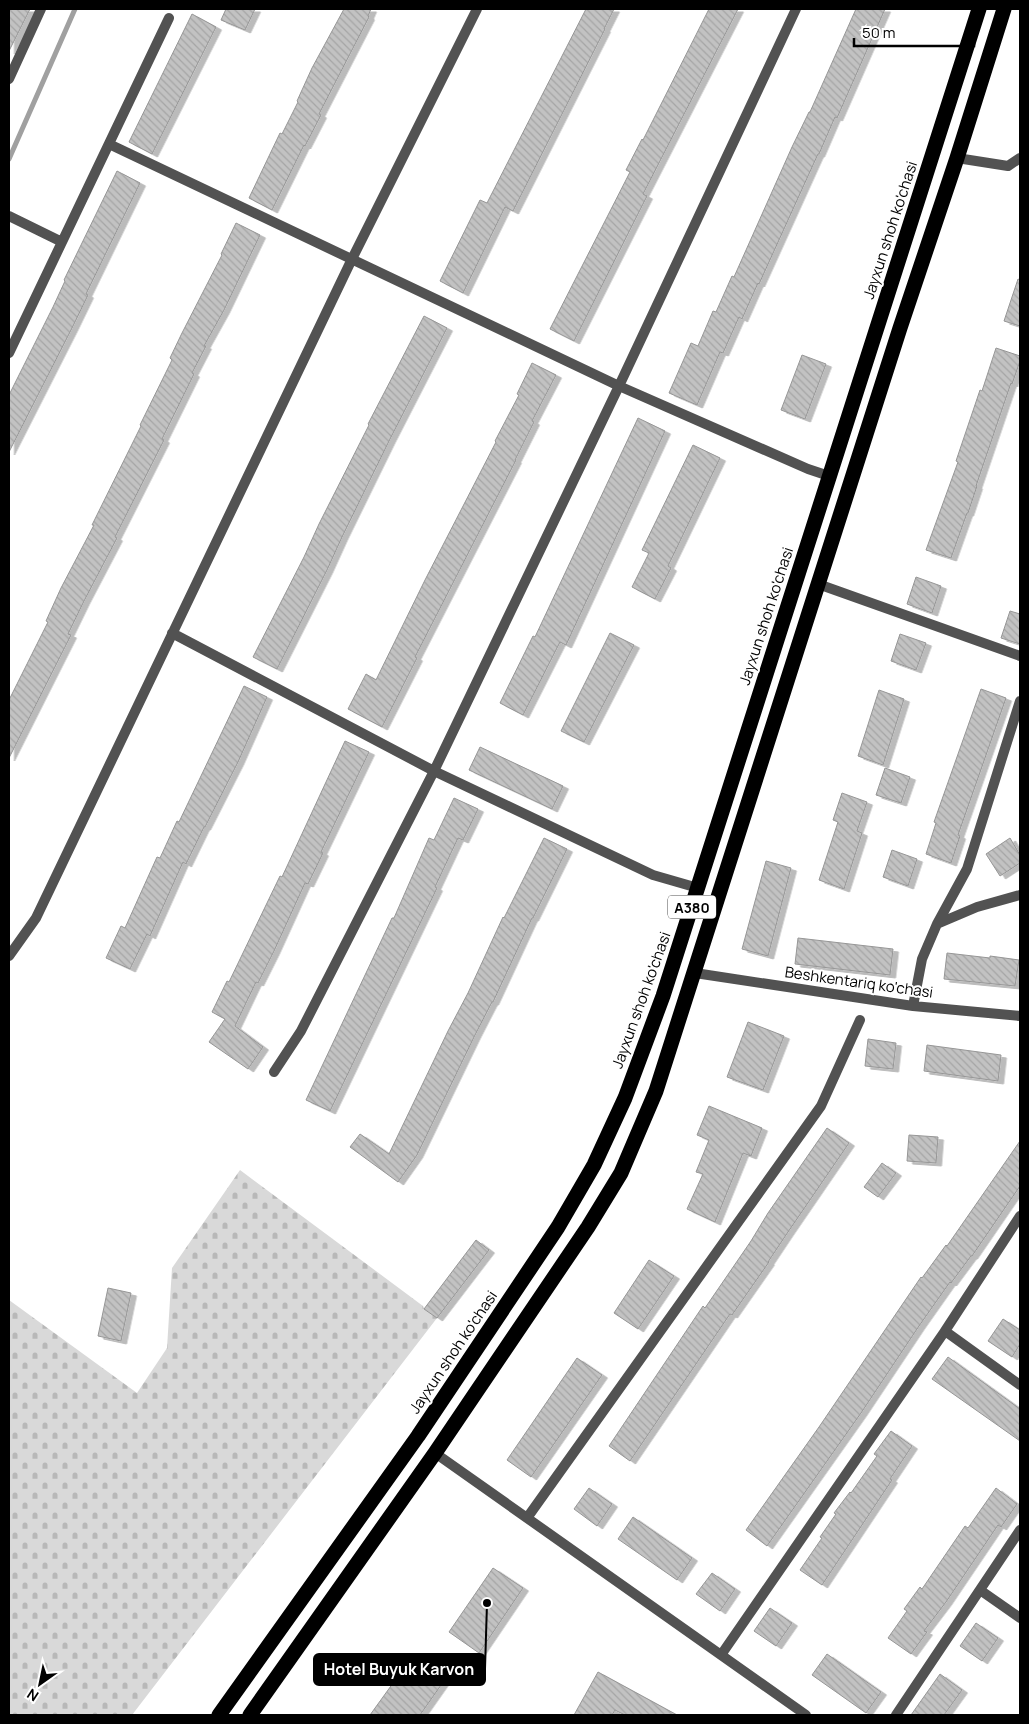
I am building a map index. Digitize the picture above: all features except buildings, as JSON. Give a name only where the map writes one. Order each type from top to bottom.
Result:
[{"type":"highway","name":"Jayxun shoh ko'chasi","points":[[218,1715],[418,1436],[558,1227],[594,1165],[624,1098],[663,996],[979,9]]},
{"type":"highway","name":"A380","points":[[250,1715],[435,1452],[588,1227],[622,1173],[656,1091],[896,338],[958,158],[1004,9]]},
{"type":"street","points":[[9,79],[41,9]]},
{"type":"street","points":[[9,956],[36,918],[351,260],[477,9]]},
{"type":"street","points":[[274,1072],[301,1031],[434,771],[619,386],[796,9]]},
{"type":"street","points":[[9,352],[169,18]]},
{"type":"street","points":[[109,144],[619,386],[808,469],[829,476]]},
{"type":"street","points":[[958,158],[1008,166],[1020,158]]},
{"type":"street","points":[[9,216],[62,242]]},
{"type":"street","points":[[818,584],[1020,656]]},
{"type":"street","points":[[172,633],[434,771],[653,875],[698,888]]},
{"type":"street","points":[[913,1006],[922,959],[937,924],[967,869],[1020,703]]},
{"type":"street","points":[[937,924],[978,907],[1020,895]]},
{"type":"street","name":"Beshkentariq ko'chasi","points":[[694,973],[913,1006],[1020,1016]]},
{"type":"street","points":[[527,1518],[817,1112],[860,1020]]},
{"type":"street","points":[[720,1655],[945,1331],[1020,1216]]},
{"type":"street","points":[[945,1331],[1020,1385]]},
{"type":"street","points":[[435,1452],[806,1715]]},
{"type":"street","points":[[896,1715],[1020,1530]]},
{"type":"street","points":[[980,1590],[1020,1618]]},
{"type":"green space","points":[[240,1170],[437,1318],[132,1715],[9,1715],[9,1300],[137,1393],[167,1348],[172,1268]]},
{"type":"waterway","points":[[9,159],[75,9]]},
{"type":"place","name":"Hotel Buyuk Karvon","points":[[487,1603]]}]
